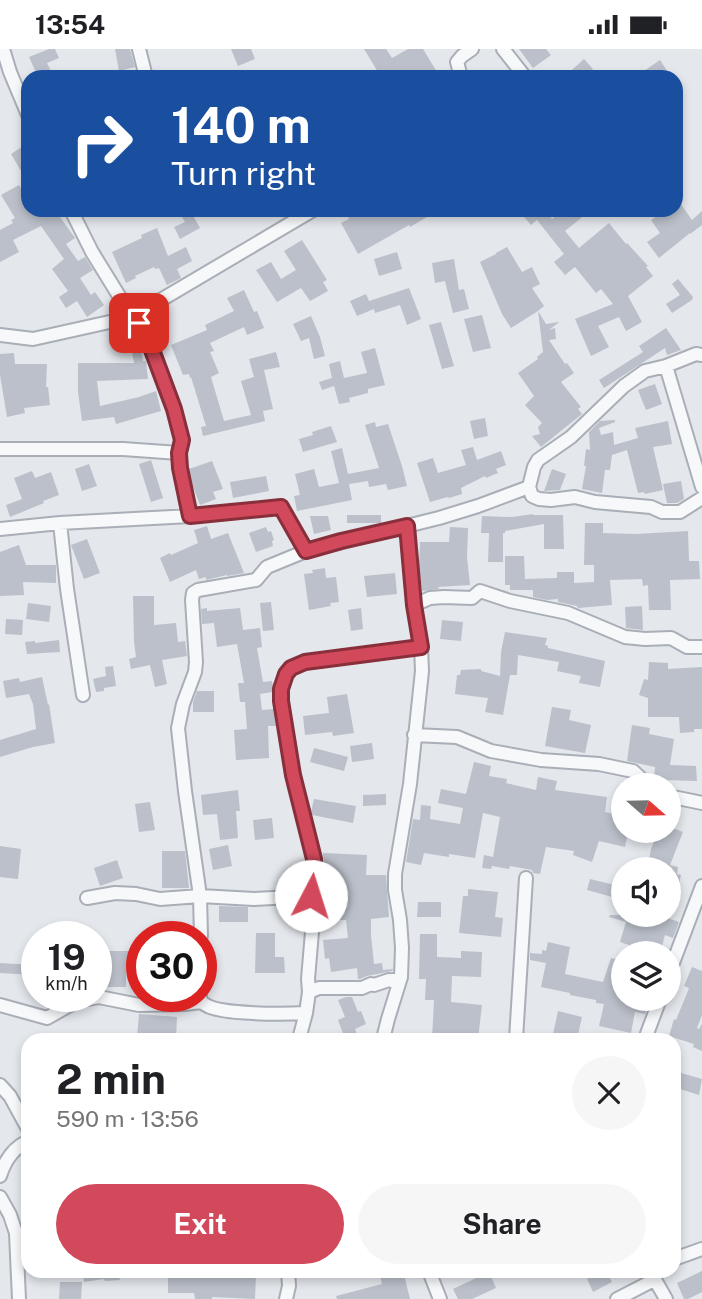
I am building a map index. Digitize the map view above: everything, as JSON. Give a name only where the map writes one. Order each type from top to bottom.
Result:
[{"type":"street","points":[[3,49],[21,98]]},
{"type":"street","points":[[139,49],[144,70]]},
{"type":"street","points":[[459,70],[457,62],[472,49]]},
{"type":"street","points":[[503,49],[520,70]]},
{"type":"street","points":[[74,217],[92,252],[132,317],[144,331],[171,399],[182,440],[179,453],[190,516]]},
{"type":"street","points":[[0,335],[33,339],[132,317],[301,217]]},
{"type":"street","points":[[702,355],[696,354],[645,372],[624,386],[571,437],[538,460],[529,487],[532,496],[539,499],[575,497],[595,502],[650,507],[662,512],[680,512],[702,498]]},
{"type":"street","points":[[666,366],[702,487]]},
{"type":"street","points":[[0,449],[123,449],[179,453]]},
{"type":"street","points":[[201,921],[200,896],[178,728],[183,704],[195,672],[193,593],[256,580],[267,568],[306,551],[478,506],[529,487]]},
{"type":"street","points":[[0,529],[281,507],[306,551]]},
{"type":"street","points":[[60,523],[83,695]]},
{"type":"street","points":[[384,1033],[401,977],[402,948],[395,874],[415,748],[414,735],[422,671],[407,526]]},
{"type":"street","points":[[414,605],[430,598],[472,598],[480,591],[510,601],[568,613],[625,637],[671,638],[687,646],[702,647]]},
{"type":"street","points":[[301,1033],[309,992],[314,859],[288,748],[281,701],[283,681],[291,668],[305,662],[421,647]]},
{"type":"street","points":[[414,735],[457,737],[491,751],[541,760],[599,764],[635,773]]},
{"type":"street","points":[[681,799],[702,803]]},
{"type":"street","points":[[516,1033],[526,878]]},
{"type":"street","points":[[681,941],[702,885]]},
{"type":"street","points":[[88,898],[115,893],[160,899],[200,896],[254,899],[311,896]]},
{"type":"street","points":[[309,992],[319,988],[362,988],[401,977]]},
{"type":"street","points":[[0,1005],[47,1018],[77,1001],[99,997],[126,1002]]},
{"type":"street","points":[[217,1009],[274,1014],[306,1013]]},
{"type":"street","points":[[647,1033],[656,1011]]},
{"type":"street","points":[[0,1085],[10,1096],[21,1116]]},
{"type":"street","points":[[0,1176],[10,1154],[21,1144]]},
{"type":"street","points":[[1,1202],[10,1215],[16,1233],[19,1299]]},
{"type":"street","points":[[681,1256],[702,1249]]},
{"type":"street","points":[[286,1299],[288,1278]]},
{"type":"street","points":[[432,1278],[440,1299]]},
{"type":"street","points":[[617,1299],[648,1278]]},
{"type":"street","points":[[654,1278],[666,1299]]},
{"type":"building","points":[[55,49],[59,58],[47,63],[50,70],[35,70],[29,57]]},
{"type":"building","points":[[115,49],[130,49],[135,67],[119,70]]},
{"type":"building","points":[[231,49],[251,49],[255,59],[238,66]]},
{"type":"building","points":[[364,49],[386,49],[392,58],[408,49],[423,49],[436,70],[377,70]]},
{"type":"building","points":[[519,49],[546,49],[551,55],[533,68]]},
{"type":"building","points":[[584,59],[593,69],[592,70],[572,70]]},
{"type":"building","points":[[660,60],[666,70],[645,70]]},
{"type":"building","points":[[21,148],[21,171],[11,154]]},
{"type":"building","points":[[19,185],[21,217],[60,217],[75,238],[66,244],[78,261],[85,257],[93,270],[80,278],[91,295],[95,292],[104,305],[87,317],[77,301],[66,308],[59,297],[68,291],[52,269],[64,259],[41,226],[13,240],[19,252],[0,262],[0,230],[13,223],[11,220],[15,218],[1,195]]},
{"type":"building","points":[[683,207],[692,220],[702,211],[702,225],[659,258],[647,242],[660,233],[651,220],[655,217],[683,217]]},
{"type":"building","points":[[182,217],[194,217],[200,228],[180,239],[174,227],[185,222]]},
{"type":"building","points":[[348,217],[427,217],[358,254],[341,223],[349,219]]},
{"type":"building","points":[[524,217],[582,217],[565,231],[579,248],[609,223],[648,266],[646,267],[653,276],[628,296],[642,322],[626,331],[619,317],[598,326],[609,347],[591,356],[575,319],[613,304],[601,289],[596,293],[575,267],[565,275],[554,262],[564,254],[537,220],[531,225]]},
{"type":"building","points":[[157,228],[168,256],[186,247],[192,261],[177,269],[181,278],[167,285],[159,268],[154,267],[126,283],[112,252]]},
{"type":"building","points":[[302,240],[327,280],[323,282],[328,291],[310,301],[301,288],[277,302],[256,270],[271,262],[281,279],[296,270],[284,251]]},
{"type":"building","points":[[507,247],[522,272],[532,267],[540,284],[532,288],[544,306],[511,328],[502,314],[480,262]]},
{"type":"building","points":[[397,252],[402,269],[379,276],[374,259]]},
{"type":"building","points":[[454,259],[459,290],[464,289],[469,309],[453,313],[445,281],[435,283],[432,263]]},
{"type":"building","points":[[678,279],[693,297],[672,313],[666,304],[680,295],[672,284]]},
{"type":"building","points":[[409,288],[421,319],[407,325],[400,305],[375,313],[374,309],[357,316],[350,301],[366,294],[369,301]]},
{"type":"building","points":[[244,290],[264,328],[247,335],[244,327],[210,343],[214,351],[210,352],[219,373],[211,377],[224,421],[251,415],[241,381],[254,377],[249,359],[276,352],[280,367],[264,370],[273,409],[263,411],[265,421],[203,436],[201,427],[206,426],[191,377],[189,374],[183,375],[171,345],[207,330],[205,325],[234,311],[227,298]]},
{"type":"building","points":[[538,311],[546,324],[559,322],[549,330],[555,328],[556,339],[549,340],[574,373],[561,382],[581,407],[578,409],[582,414],[541,447],[532,436],[540,434],[538,427],[542,423],[525,405],[534,396],[518,373],[538,359],[543,352]]},
{"type":"building","points":[[482,315],[491,348],[473,352],[464,319]]},
{"type":"building","points":[[311,316],[325,356],[314,359],[309,338],[301,341],[293,324]]},
{"type":"building","points":[[441,322],[454,366],[442,369],[429,325]]},
{"type":"building","points":[[666,328],[681,350],[667,355],[665,348],[604,388],[599,380],[643,352],[639,346]]},
{"type":"building","points":[[375,348],[385,385],[368,389],[368,393],[339,404],[334,386],[322,390],[319,382],[332,378],[329,364],[340,361],[344,378],[367,373],[361,352]]},
{"type":"building","points":[[141,350],[143,361],[146,361],[148,379],[97,381],[100,406],[156,391],[161,411],[116,424],[114,417],[82,421],[78,363],[134,363],[132,352]]},
{"type":"building","points":[[14,353],[15,364],[47,364],[46,387],[50,405],[24,408],[25,413],[7,417],[0,375],[0,354]]},
{"type":"building","points":[[655,384],[662,404],[646,410],[638,390]]},
{"type":"building","points":[[485,418],[488,436],[474,439],[470,421]]},
{"type":"building","points":[[615,420],[599,428],[601,435],[613,432],[614,445],[638,438],[635,428],[668,421],[672,444],[653,447],[663,490],[638,493],[627,450],[612,455],[610,470],[605,470],[602,493],[582,489],[586,449],[590,450],[589,432],[600,421]]},
{"type":"building","points":[[375,422],[376,427],[388,424],[407,486],[388,490],[386,484],[369,487],[368,481],[349,484],[352,500],[297,511],[294,496],[300,495],[295,474],[314,469],[319,487],[339,483],[331,451],[342,448],[348,474],[379,468],[365,425]]},
{"type":"building","points":[[331,426],[337,442],[303,452],[299,439]]},
{"type":"building","points":[[473,447],[477,460],[501,451],[506,465],[496,469],[498,473],[486,478],[485,476],[461,488],[462,494],[430,502],[417,463],[433,458],[438,473],[466,465],[461,450]]},
{"type":"building","points":[[151,460],[163,498],[151,502],[139,464]]},
{"type":"building","points":[[212,461],[223,489],[213,492],[216,499],[200,505],[189,469]]},
{"type":"building","points":[[89,464],[97,486],[82,491],[75,469]]},
{"type":"building","points":[[552,469],[566,474],[560,490],[544,491]]},
{"type":"building","points":[[32,471],[35,478],[51,472],[59,495],[10,517],[6,505],[22,499],[14,478]]},
{"type":"building","points":[[266,476],[269,491],[233,498],[230,482]]},
{"type":"building","points":[[681,481],[684,499],[677,503],[667,503],[663,484]]},
{"type":"building","points":[[533,514],[563,515],[564,549],[544,549],[544,524],[505,531],[503,562],[488,562],[489,533],[481,533],[482,516],[512,517]]},
{"type":"building","points":[[347,515],[381,515],[381,523],[347,523]]},
{"type":"building","points":[[310,516],[328,516],[331,530],[314,534]]},
{"type":"building","points":[[585,523],[603,523],[603,533],[688,531],[689,561],[699,561],[700,579],[670,580],[671,610],[649,610],[648,585],[643,586],[642,579],[610,580],[612,605],[578,608],[558,602],[558,599],[533,597],[533,590],[510,590],[510,585],[505,585],[505,556],[524,556],[525,579],[557,578],[557,572],[574,572],[574,583],[594,582],[594,565],[584,565]]},
{"type":"building","points":[[207,526],[211,539],[228,533],[244,573],[206,580],[206,577],[199,579],[196,570],[170,582],[160,558],[198,543],[194,530]]},
{"type":"building","points":[[266,527],[268,532],[271,531],[273,546],[256,552],[249,533]]},
{"type":"building","points":[[450,527],[468,528],[470,585],[422,591],[420,542],[449,542]]},
{"type":"building","points":[[87,539],[100,573],[84,579],[71,545]]},
{"type":"building","points":[[19,545],[26,565],[56,565],[56,583],[23,582],[24,595],[0,596],[0,552]]},
{"type":"building","points":[[325,568],[326,578],[336,577],[339,602],[309,610],[304,574]]},
{"type":"building","points":[[395,573],[397,594],[367,597],[364,576]]},
{"type":"building","points":[[133,596],[154,596],[154,625],[176,623],[178,642],[185,641],[187,656],[162,660],[167,684],[155,687],[150,665],[131,669],[129,659],[136,657]]},
{"type":"building","points":[[271,602],[274,630],[263,631],[260,603]]},
{"type":"building","points":[[28,603],[51,606],[49,622],[26,619]]},
{"type":"building","points":[[642,606],[643,630],[626,628],[625,607]]},
{"type":"building","points":[[207,608],[207,611],[240,608],[243,630],[260,628],[262,647],[257,648],[263,682],[272,681],[273,686],[272,692],[260,694],[262,710],[274,709],[276,726],[268,726],[269,758],[236,760],[234,730],[247,729],[245,702],[240,702],[238,683],[244,683],[237,644],[217,647],[214,623],[202,624],[201,609]]},
{"type":"building","points":[[361,608],[363,629],[351,631],[348,610]]},
{"type":"building","points":[[6,619],[23,620],[22,635],[5,634]]},
{"type":"building","points":[[442,620],[463,622],[461,641],[440,639]]},
{"type":"building","points":[[505,632],[547,638],[545,645],[548,648],[605,661],[600,687],[579,683],[581,676],[557,671],[559,662],[518,655],[517,675],[510,675],[503,715],[485,712],[488,698],[455,694],[457,675],[460,675],[461,670],[481,669],[500,676]]},
{"type":"building","points":[[59,640],[60,652],[27,654],[25,642]]},
{"type":"building","points":[[649,662],[668,663],[668,669],[702,667],[702,729],[680,733],[679,717],[648,717],[648,698],[639,695],[644,679],[648,680]]},
{"type":"building","points":[[113,666],[116,686],[96,692],[93,679],[106,676],[105,667]]},
{"type":"building","points":[[42,677],[55,743],[0,757],[0,740],[36,729],[29,694],[6,698],[3,681],[19,678],[20,682]]},
{"type":"building","points":[[197,691],[214,691],[214,712],[193,712]]},
{"type":"building","points":[[347,694],[354,733],[333,736],[332,732],[305,735],[303,716],[329,713],[327,697]]},
{"type":"building","points":[[552,707],[571,710],[569,720],[591,725],[585,753],[545,746]]},
{"type":"building","points":[[632,725],[650,728],[649,734],[674,739],[670,765],[696,766],[697,781],[681,781],[681,773],[654,773],[655,767],[627,761]]},
{"type":"building","points":[[372,743],[374,759],[352,762],[350,746]]},
{"type":"building","points":[[314,748],[348,757],[344,771],[310,762]]},
{"type":"building","points":[[474,762],[491,766],[489,776],[507,779],[506,783],[536,790],[538,777],[557,781],[555,790],[607,797],[605,812],[611,813],[611,843],[626,843],[625,847],[599,841],[592,862],[573,855],[574,851],[546,847],[540,874],[510,866],[509,869],[492,866],[491,869],[482,868],[484,855],[493,857],[500,817],[483,813],[475,858],[424,853],[421,865],[406,862],[413,819],[420,820],[421,805],[431,806],[430,819],[460,824],[463,808],[438,803],[441,789],[466,794]]},
{"type":"building","points":[[238,790],[238,838],[220,840],[217,814],[203,815],[201,795]]},
{"type":"building","points":[[386,794],[386,805],[363,806],[363,795]]},
{"type":"building","points":[[314,799],[356,806],[353,823],[312,815]]},
{"type":"building","points":[[150,802],[155,830],[139,832],[135,804]]},
{"type":"building","points":[[272,818],[274,838],[255,840],[253,820]]},
{"type":"building","points":[[653,843],[679,843],[673,857],[649,857]]},
{"type":"building","points":[[228,845],[232,866],[213,870],[209,849]]},
{"type":"building","points":[[0,846],[21,849],[18,879],[0,877]]},
{"type":"building","points":[[162,851],[185,851],[189,888],[162,888]]},
{"type":"building","points":[[323,853],[367,855],[366,875],[386,875],[389,917],[371,919],[371,935],[374,964],[382,963],[383,970],[393,969],[392,971],[360,979],[357,968],[331,972],[329,958],[325,959],[323,940],[348,938],[346,920],[329,920],[328,889],[321,889]]},
{"type":"building","points":[[117,860],[123,878],[100,886],[94,868]]},
{"type":"building","points":[[590,879],[611,884],[611,897],[587,890]]},
{"type":"building","points":[[468,889],[498,892],[495,917],[503,918],[501,937],[459,933],[463,896],[468,896]]},
{"type":"building","points":[[418,902],[441,902],[441,917],[417,917]]},
{"type":"building","points":[[219,906],[248,907],[248,922],[219,922]]},
{"type":"building","points":[[624,927],[677,927],[673,938],[665,935],[663,941],[620,941]]},
{"type":"building","points":[[256,933],[275,933],[275,957],[284,957],[285,973],[255,973]]},
{"type":"building","points":[[420,934],[437,934],[437,957],[461,958],[461,951],[482,952],[481,977],[452,976],[451,1002],[482,1005],[479,1033],[432,1033],[434,1000],[425,1000],[426,979],[419,979]]},
{"type":"building","points":[[548,942],[570,947],[565,974],[603,982],[611,958],[611,1011],[646,1011],[645,1014],[635,1012],[631,1033],[599,1026],[604,1004],[541,987],[546,963],[530,960],[530,953],[542,954],[542,950],[546,951]]},
{"type":"building","points":[[112,951],[126,951],[126,987],[112,987]]},
{"type":"building","points":[[0,963],[21,964],[21,974],[0,973]]},
{"type":"building","points":[[692,967],[702,971],[702,1015],[697,1028],[702,1024],[702,1051],[693,1047],[694,1044],[681,1040],[681,1033],[670,1033],[689,988],[684,986]]},
{"type":"building","points":[[352,997],[358,1012],[361,1011],[366,1024],[355,1029],[357,1033],[343,1033],[338,1020],[345,1017],[338,1000]]},
{"type":"building","points":[[558,1011],[582,1017],[578,1033],[553,1033]]},
{"type":"building","points":[[139,1014],[177,1017],[176,1033],[137,1033]]},
{"type":"building","points":[[681,1073],[702,1079],[699,1095],[681,1089]]},
{"type":"building","points":[[702,1271],[702,1292],[684,1299],[677,1283]]},
{"type":"building","points":[[84,1278],[119,1278],[120,1280],[104,1279],[84,1282]]},
{"type":"building","points":[[168,1278],[256,1278],[255,1299],[195,1299],[194,1293],[168,1293]]},
{"type":"building","points":[[381,1278],[405,1278],[410,1299],[337,1299],[336,1296],[382,1284]]},
{"type":"building","points":[[476,1278],[492,1278],[496,1288],[472,1299],[458,1299],[453,1289]]},
{"type":"building","points":[[610,1278],[612,1282],[593,1292],[587,1279]]},
{"type":"building","points":[[60,1282],[82,1282],[81,1299],[59,1299]]},
{"type":"route","points":[[139,323],[174,409],[182,440],[180,468],[190,516],[281,507],[306,551],[407,526],[414,605],[421,647],[305,662],[291,668],[283,681],[282,716],[293,775],[314,859],[311,896]]}]
